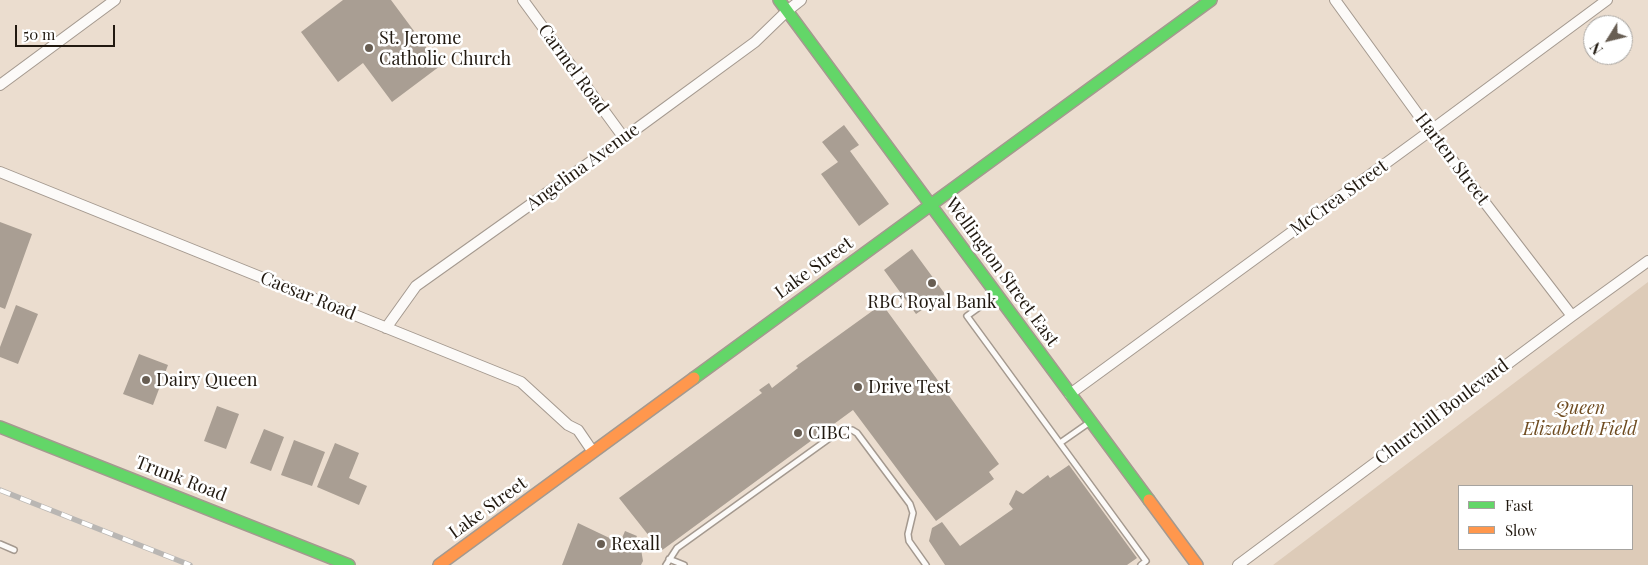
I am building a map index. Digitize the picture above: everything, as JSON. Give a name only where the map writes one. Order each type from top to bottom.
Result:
[{"type":"main road","name":"Wellington Street East","points":[[779,0],[1196,565]]},
{"type":"main road","name":"Lake Street","points":[[439,565],[1211,0]]},
{"type":"main road","name":"Trunk Road","points":[[0,427],[349,565]]},
{"type":"street","points":[[0,85],[115,0]]},
{"type":"street","name":"Carmel Road","points":[[523,0],[624,138]]},
{"type":"street","name":"Angelina Avenue","points":[[386,328],[416,286],[755,42],[801,0]]},
{"type":"street","name":"Harten Street","points":[[1335,0],[1430,131],[1572,316]]},
{"type":"street","name":"McCrea Street","points":[[1070,394],[1607,0]]},
{"type":"street","name":"Caesar Road","points":[[0,172],[521,382],[568,425],[578,430],[593,452]]},
{"type":"street","name":"Churchill Boulevard","points":[[1238,565],[1648,261]]},
{"type":"lane","points":[[997,295],[967,316],[1146,561],[1141,565]]},
{"type":"lane","points":[[1060,443],[1090,422]]},
{"type":"lane","points":[[666,565],[678,548],[838,432],[852,430],[857,433],[910,504],[913,513],[908,534],[909,541],[926,565]]},
{"type":"lane","points":[[0,544],[14,550]]},
{"type":"lane","points":[[669,559],[684,565]]},
{"type":"green space","name":"Queen Elizabeth Field","points":[[1648,282],[1648,565],[1273,565]]},
{"type":"building","name":"St. Jerome Catholic Church","points":[[343,0],[391,0],[440,66],[392,102],[363,63],[338,82],[301,32]]},
{"type":"building","points":[[844,125],[859,145],[850,151],[889,204],[859,226],[821,174],[838,162],[822,142]]},
{"type":"building","points":[[0,222],[32,234],[5,309],[0,307]]},
{"type":"building","points":[[912,249],[945,294],[916,314],[884,270]]},
{"type":"building","points":[[882,304],[999,464],[989,472],[994,479],[936,521],[853,410],[661,551],[619,498],[762,393],[759,390],[769,383],[772,388],[798,368],[796,366]]},
{"type":"building","points":[[16,305],[38,314],[18,364],[0,357],[0,347]]},
{"type":"building","name":"Dairy Queen","points":[[139,354],[168,365],[153,405],[123,394]]},
{"type":"building","points":[[217,406],[239,414],[226,449],[204,441]]},
{"type":"building","points":[[264,429],[284,437],[271,471],[250,463]]},
{"type":"building","points":[[294,440],[325,452],[312,486],[281,475]]},
{"type":"building","points":[[335,443],[359,453],[349,478],[367,486],[359,505],[317,487]]},
{"type":"building","points":[[1069,465],[1137,558],[1127,565],[945,565],[929,541],[932,528],[942,522],[960,546],[1013,509],[1009,504],[1016,490],[1023,494],[1048,475],[1050,478]]},
{"type":"building","name":"Rexall","points":[[578,523],[620,543],[625,531],[637,536],[632,546],[641,549],[643,561],[641,565],[562,565]]},
{"type":"railway","points":[[0,490],[190,565]]},
{"type":"traffic: fast","points":[[779,0],[1149,500]]},
{"type":"traffic: fast","points":[[694,378],[1211,0]]},
{"type":"traffic: fast","points":[[0,427],[349,565]]},
{"type":"traffic: slow","points":[[439,565],[694,378]]},
{"type":"traffic: slow","points":[[1149,500],[1197,565]]},
{"type":"place","name":"St. Jerome Catholic Church","points":[[369,48]]},
{"type":"place","name":"RBC Royal Bank","points":[[932,283]]},
{"type":"place","name":"Dairy Queen","points":[[146,380]]},
{"type":"place","name":"Drive Test","points":[[858,387]]},
{"type":"place","name":"CIBC","points":[[798,433]]},
{"type":"place","name":"Rexall","points":[[601,544]]}]
